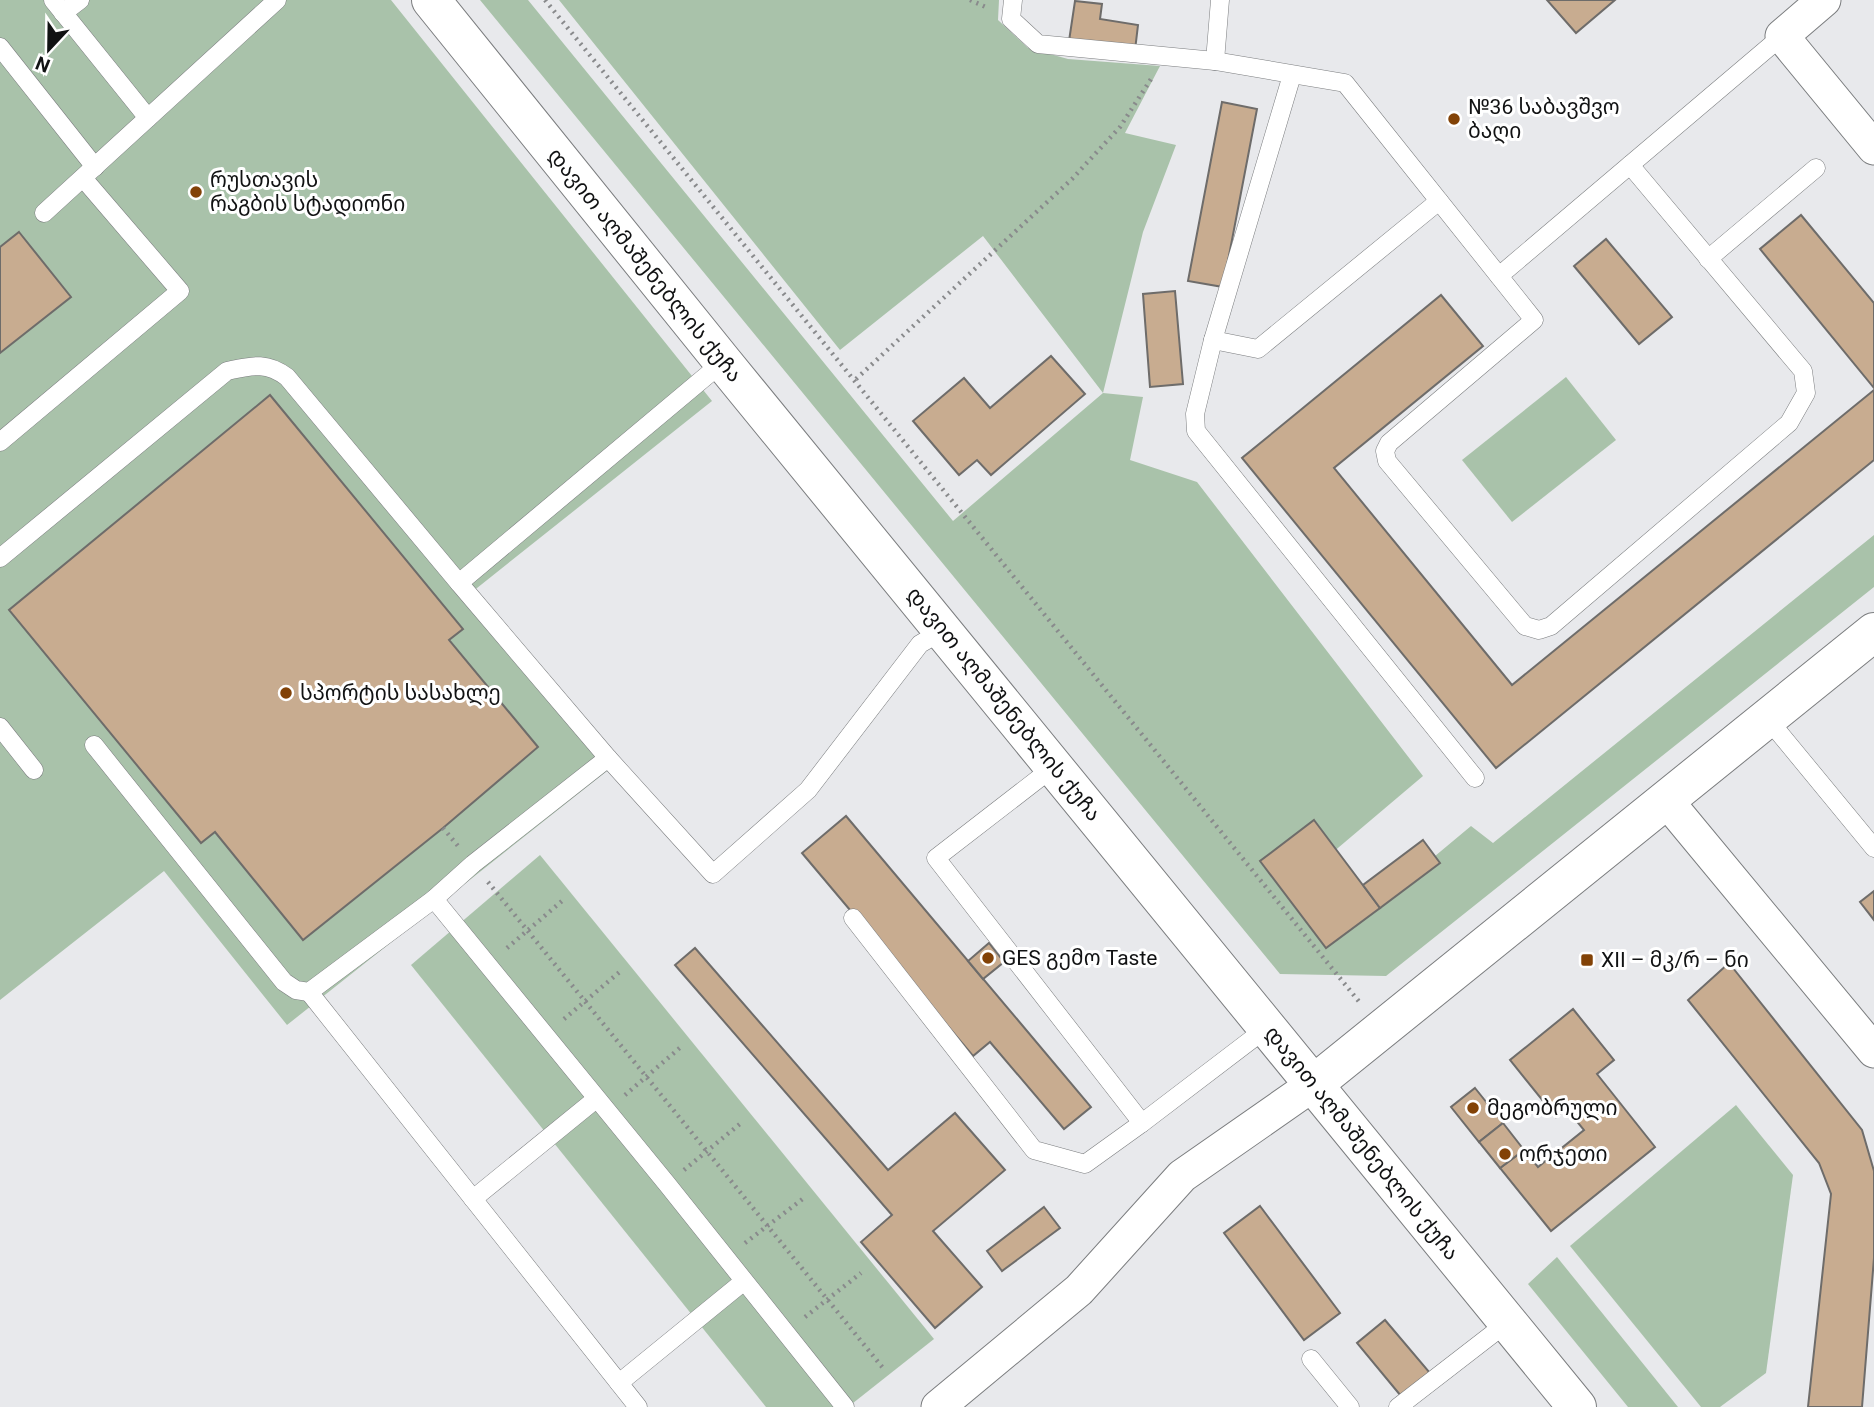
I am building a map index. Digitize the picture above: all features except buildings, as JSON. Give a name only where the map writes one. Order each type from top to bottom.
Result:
[{"type":"main road","name":"დავით აღმაშენებლის ქუჩა","points":[[431,0],[723,362],[1508,1322],[1573,1406]]},
{"type":"main road","points":[[1314,1084],[1874,632]]},
{"type":"street","points":[[1824,0],[1782,36],[1874,148]]},
{"type":"street","points":[[1666,800],[1874,1051]]},
{"type":"street","points":[[938,1407],[1079,1290],[1182,1176],[1314,1084]]},
{"type":"lane","points":[[80,0],[58,7],[148,118]]},
{"type":"lane","points":[[44,213],[277,0]]},
{"type":"lane","points":[[1013,0],[1011,19],[1038,44],[1215,61],[1345,83],[1534,320],[1389,443],[1385,451],[1387,461],[1525,625],[1539,630],[1551,626],[1789,423],[1805,393],[1803,371],[1630,165]]},
{"type":"lane","points":[[1215,61],[1220,0]]},
{"type":"lane","points":[[1499,276],[1782,36]]},
{"type":"lane","points":[[0,47],[89,172],[180,291],[0,442]]},
{"type":"lane","points":[[1292,75],[1213,340],[1195,414],[1196,431],[1475,778]]},
{"type":"lane","points":[[1708,259],[1816,168]]},
{"type":"lane","points":[[1213,340],[1258,349],[1439,201]]},
{"type":"lane","points":[[459,583],[723,362]]},
{"type":"lane","points":[[0,558],[227,371],[254,365],[274,367],[287,377],[608,758],[713,874],[808,790],[920,644],[944,629]]},
{"type":"lane","points":[[1767,718],[1874,848]]},
{"type":"lane","points":[[0,727],[34,770]]},
{"type":"lane","points":[[94,745],[284,982],[296,990],[309,992],[638,1407]]},
{"type":"lane","points":[[309,992],[434,899],[608,758]]},
{"type":"lane","points":[[1055,766],[936,858],[1142,1124]]},
{"type":"lane","points":[[434,899],[845,1407]]},
{"type":"lane","points":[[853,918],[1034,1150],[1085,1164],[1142,1124],[1268,1027]]},
{"type":"lane","points":[[473,1199],[601,1105]]},
{"type":"lane","points":[[619,1383],[743,1282]]},
{"type":"lane","points":[[1398,1407],[1508,1322]]},
{"type":"lane","points":[[1311,1359],[1350,1407]]},
{"type":"path","points":[[545,0],[856,379],[1381,1029]]},
{"type":"path","points":[[856,379],[1072,179],[1120,127],[1165,56]]},
{"type":"path","points":[[443,828],[883,1368]]},
{"type":"path","points":[[487,964],[562,901]]},
{"type":"path","points":[[545,1036],[622,970]]},
{"type":"path","points":[[601,1105],[645,1077],[682,1046]]},
{"type":"path","points":[[667,1184],[741,1123]]},
{"type":"path","points":[[725,1259],[804,1198]]},
{"type":"path","points":[[785,1333],[861,1273]]},
{"type":"green space","points":[[0,0],[391,0],[712,401],[467,596],[607,771],[287,1025],[164,871],[0,1000]]},
{"type":"green space","points":[[480,0],[528,0],[953,521],[1103,393],[1143,397],[1130,460],[1197,482],[1423,776],[1332,853],[1374,907],[1471,826],[1493,843],[1874,535],[1874,587],[1386,976],[1280,974]]},
{"type":"green space","points":[[559,0],[999,0],[998,20],[1028,48],[1068,59],[1160,66],[1125,133],[1176,145],[1143,232],[1103,393],[983,236],[840,350]]},
{"type":"green space","points":[[1566,377],[1616,440],[1512,522],[1462,460]]},
{"type":"green space","points":[[540,855],[934,1339],[848,1407],[766,1407],[411,965]]},
{"type":"green space","points":[[1736,1105],[1793,1175],[1766,1373],[1720,1407],[1701,1407],[1570,1246]]},
{"type":"green space","points":[[1557,1257],[1678,1407],[1628,1407],[1528,1284]]},
{"type":"place","name":"№36 საბავშვო ბაღი","points":[[1454,119]]},
{"type":"place","name":"რუსთავის რაგბის სტადიონი","points":[[196,192]]},
{"type":"place","name":"სპორტის სასახლე","points":[[286,693]]},
{"type":"place","name":"GES გემო Taste","points":[[988,958]]},
{"type":"place","name":"XII – მკ/რ – ნი","points":[[1587,960]]},
{"type":"place","name":"მეგობრული","points":[[1473,1108]]},
{"type":"place","name":"ორჯეთი","points":[[1505,1154]]}]
